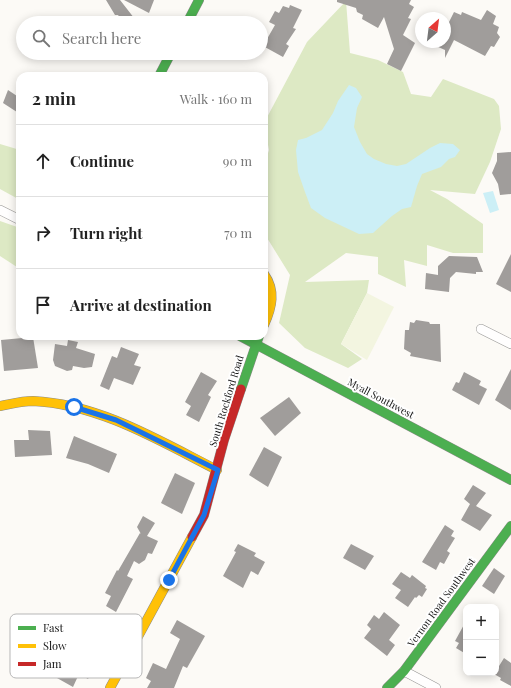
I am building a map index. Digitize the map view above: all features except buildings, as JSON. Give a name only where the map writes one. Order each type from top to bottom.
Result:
[{"type":"street","points":[[191,16],[199,0]]},
{"type":"street","points":[[161,72],[167,60]]},
{"type":"street","points":[[0,210],[16,218]]},
{"type":"street","points":[[268,280],[271,284],[273,295],[268,315]]},
{"type":"street","points":[[481,329],[511,344]]},
{"type":"street","name":"South Rockford Road","points":[[142,629],[204,515],[218,470],[224,440],[257,340]]},
{"type":"street","name":"Myall Southwest","points":[[257,340],[511,480]]},
{"type":"street","points":[[0,406],[32,401],[74,407],[116,420],[218,470]]},
{"type":"street","name":"Vernon Road Southwest","points":[[387,688],[404,671],[511,526]]},
{"type":"street","points":[[404,671],[436,688]]},
{"type":"street","name":"South Rockford Road","points":[[110,688],[115,678]]},
{"type":"green space","points":[[346,1],[350,53],[378,60],[403,72],[411,94],[431,97],[443,79],[494,99],[499,106],[501,129],[490,162],[475,194],[430,190],[447,199],[483,224],[483,253],[453,253],[427,245],[427,266],[404,260],[406,287],[378,274],[378,257],[346,253],[305,282],[369,280],[367,293],[341,344],[362,359],[348,368],[305,348],[279,323],[290,275],[268,239],[268,115],[307,42]]},
{"type":"green space","points":[[0,144],[16,149],[16,198],[0,189]]},
{"type":"green space","points":[[0,221],[16,227],[16,266],[0,256]]},
{"type":"green space","points":[[367,293],[394,307],[367,360],[341,344]]},
{"type":"water","points":[[349,85],[356,88],[362,97],[357,108],[354,127],[367,154],[374,159],[386,164],[397,166],[406,164],[440,143],[453,144],[460,150],[455,157],[449,159],[441,167],[422,174],[411,207],[402,209],[373,233],[359,234],[325,218],[311,208],[298,172],[296,150],[298,140],[306,138],[322,130],[333,113],[338,101]]},
{"type":"water","points":[[493,191],[499,210],[490,213],[483,193]]},
{"type":"traffic: fast","points":[[191,16],[199,0]]},
{"type":"traffic: fast","points":[[161,72],[167,60]]},
{"type":"traffic: fast","points":[[248,340],[511,480]]},
{"type":"traffic: fast","points":[[241,389],[258,340]]},
{"type":"traffic: fast","points":[[387,688],[404,671],[511,526]]},
{"type":"traffic: slow","points":[[268,280],[272,299],[268,315]]},
{"type":"traffic: slow","points":[[0,406],[33,401],[82,409],[151,436],[217,470]]},
{"type":"traffic: slow","points":[[142,629],[192,537]]},
{"type":"traffic: slow","points":[[110,688],[115,678]]},
{"type":"traffic: jam","points":[[192,537],[204,515],[224,440],[241,389]]},
{"type":"route","points":[[74,407],[116,420],[218,470],[204,515],[169,580]]}]
